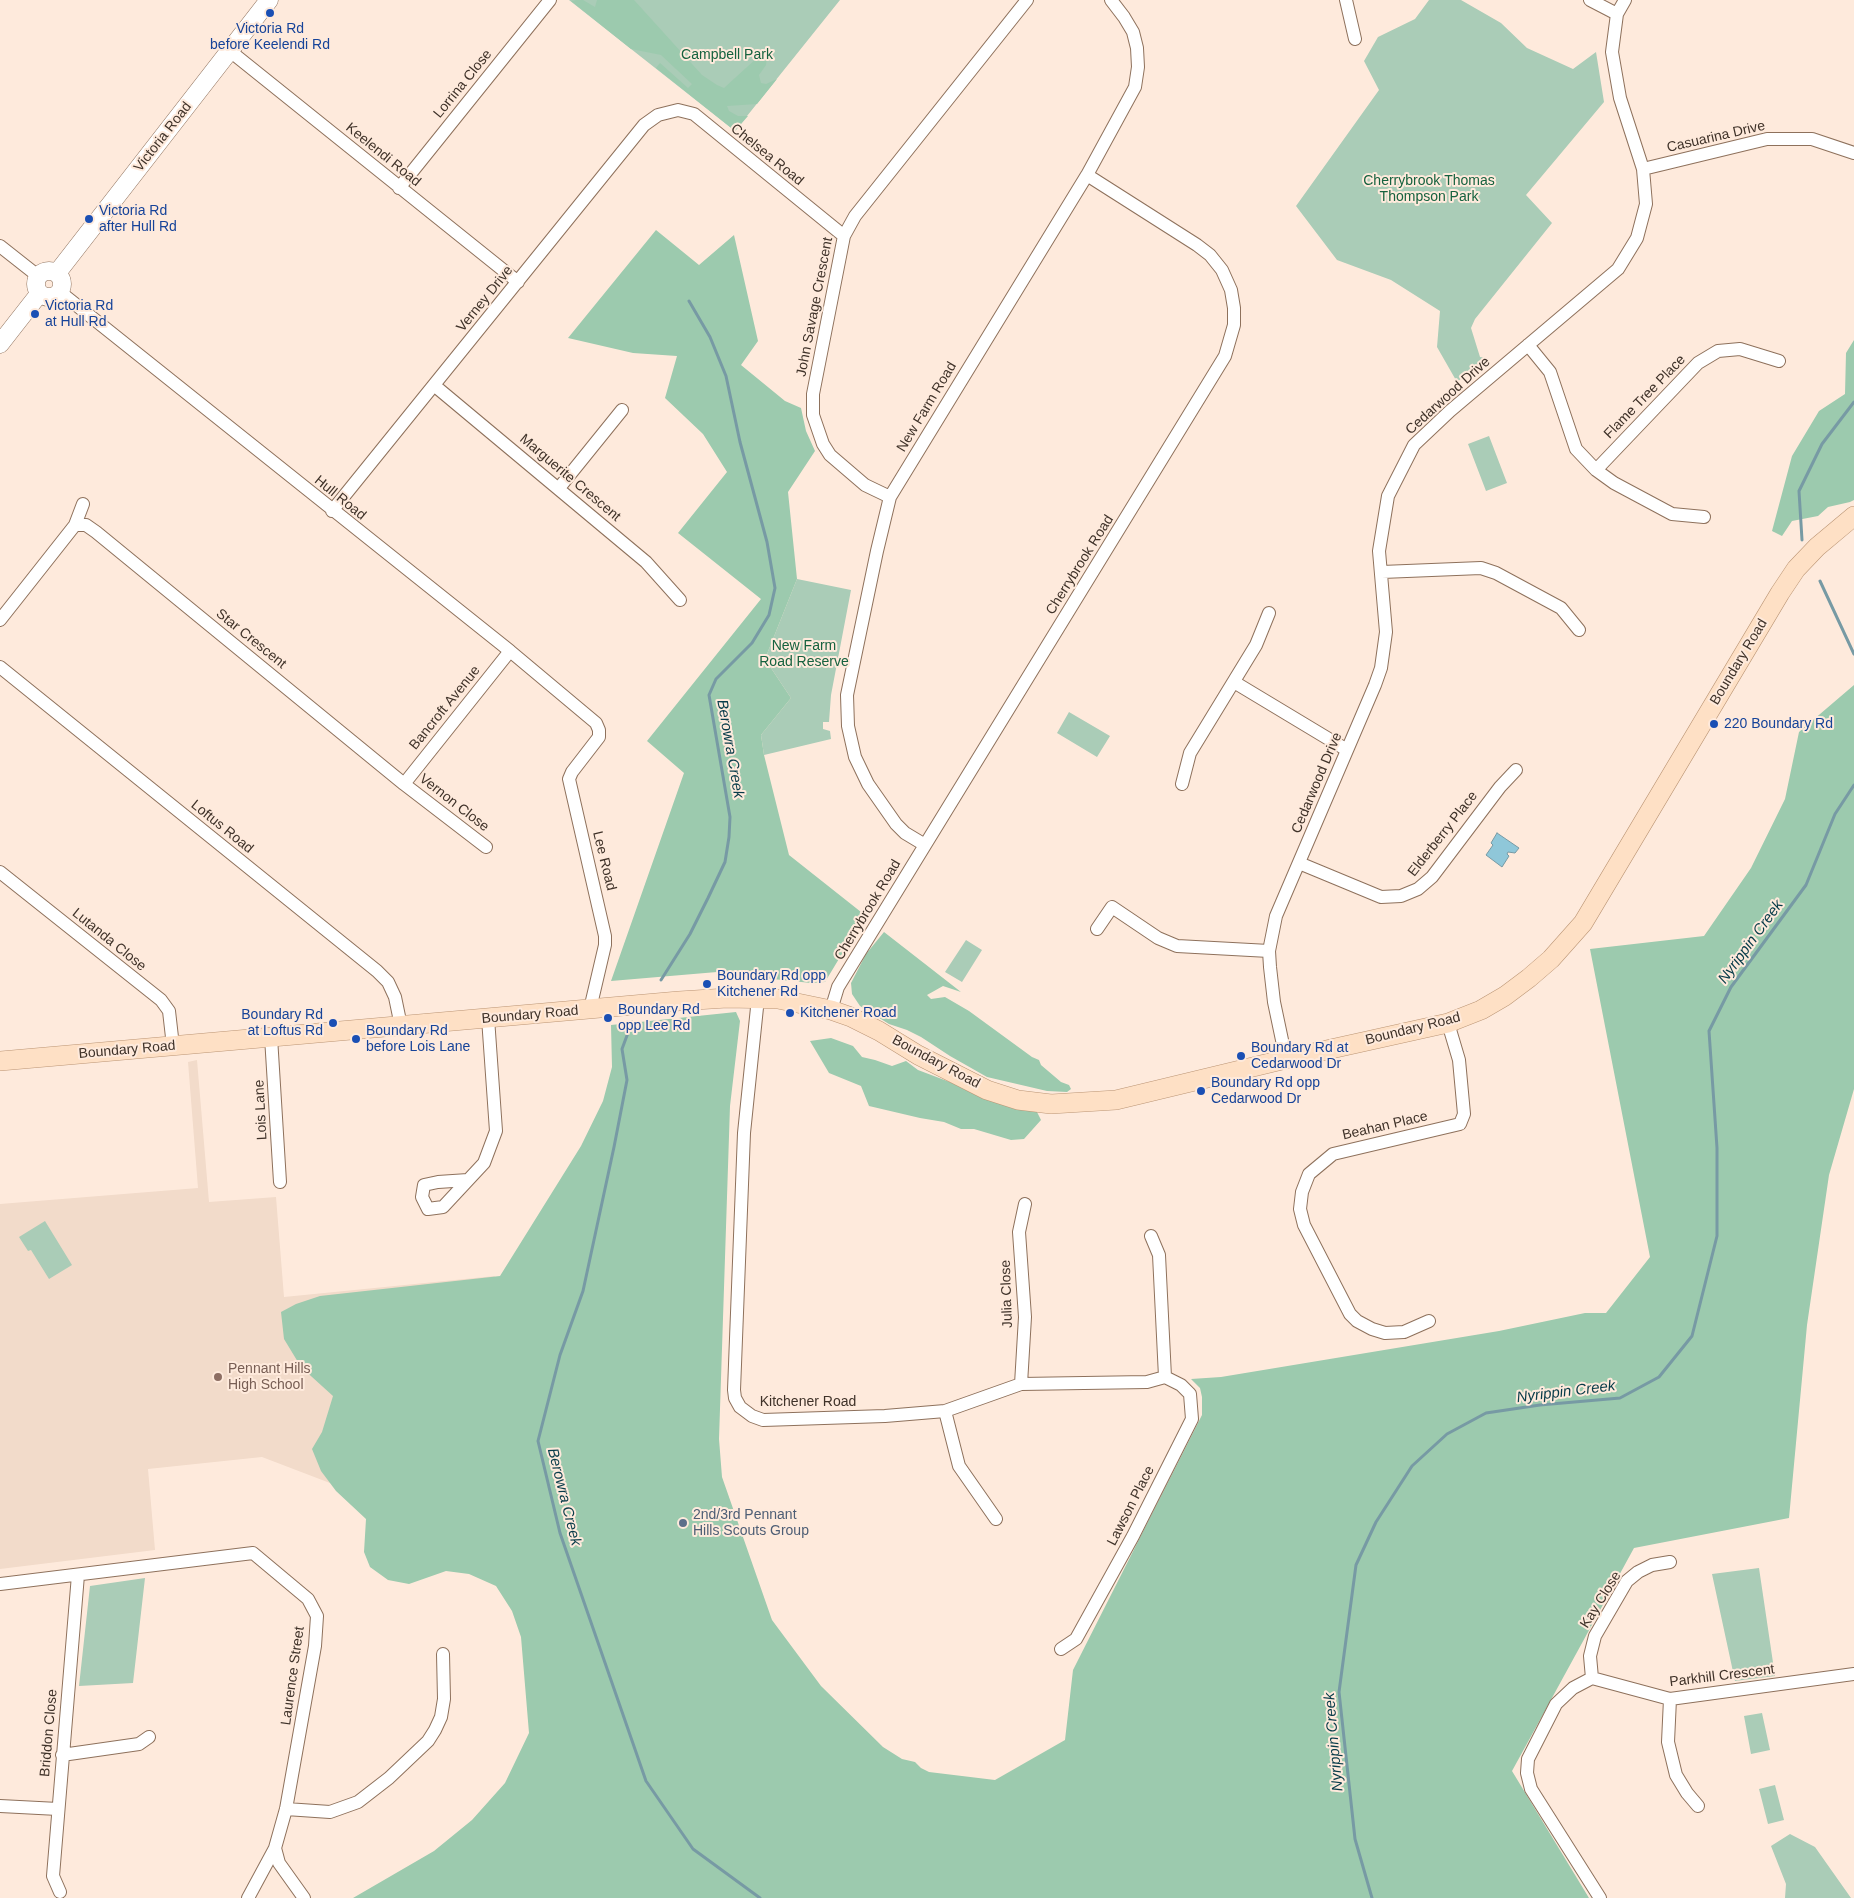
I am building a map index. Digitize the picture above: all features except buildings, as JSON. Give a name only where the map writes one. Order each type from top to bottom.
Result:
[{"type":"main road","name":"Boundary Road","points":[[0,1061],[718,998],[778,998],[851,1016],[918,1055],[987,1090],[1018,1100],[1051,1104],[1116,1100],[1286,1059],[1448,1023],[1481,1010],[1505,996],[1551,959],[1583,923],[1780,593],[1796,569],[1817,547],[1854,516]]},
{"type":"street","name":"Victoria Road","points":[[57,273],[269,0]]},
{"type":"street","name":"Lorrina Close","points":[[399,188],[550,0]]},
{"type":"street","name":"John Savage Crescent","points":[[890,498],[864,486],[830,455],[823,444],[813,415],[813,394],[844,236],[856,216],[1027,0]]},
{"type":"street","name":"New Farm Road","points":[[925,845],[905,833],[868,784],[855,757],[848,726],[850,679],[877,551],[890,498],[1087,175],[1135,87],[1138,67],[1137,48],[1133,32],[1124,16],[1111,0]]},
{"type":"street","points":[[1346,0],[1355,39]]},
{"type":"street","points":[[1590,0],[1618,14]]},
{"type":"street","name":"Cedarwood Drive","points":[[1286,1059],[1271,984],[1269,951],[1276,916],[1375,684],[1384,651],[1386,617],[1380,551],[1388,496],[1414,445],[1450,411],[1618,268],[1637,238],[1646,204],[1642,169],[1620,98],[1612,52],[1618,14],[1625,0]]},
{"type":"street","name":"Keelendi Road","points":[[230,51],[518,282]]},
{"type":"street","name":"Chelsea Road","points":[[666,112],[678,110],[694,114],[844,236]]},
{"type":"street","name":"Verney Drive","points":[[332,511],[435,386],[644,125],[651,119],[666,112]]},
{"type":"street","name":"Casuarina Drive","points":[[1642,169],[1767,139],[1812,139],[1854,153]]},
{"type":"street","name":"Cherrybrook Road","points":[[831,1010],[838,987],[1225,356],[1234,325],[1234,308],[1231,290],[1222,270],[1197,245],[1087,175]]},
{"type":"street","points":[[0,246],[38,276]]},
{"type":"street","points":[[45,272],[57,273],[63,284],[60,292],[50,298],[40,294],[35,284],[38,276],[45,272]]},
{"type":"street","name":"Hull Road","points":[[60,292],[332,511],[510,651],[593,719],[599,730]]},
{"type":"street","points":[[0,344],[40,294]]},
{"type":"street","points":[[1528,345],[1550,372],[1576,449],[1596,470],[1614,483],[1672,514],[1704,517]]},
{"type":"street","name":"Flame Tree Place","points":[[1596,470],[1698,363],[1718,351],[1740,349],[1779,361]]},
{"type":"street","name":"Marguerite Crescent","points":[[435,386],[646,562],[680,600]]},
{"type":"street","points":[[559,488],[622,410]]},
{"type":"street","points":[[0,620],[75,525],[83,504]]},
{"type":"street","name":"Star Crescent","points":[[75,525],[86,525],[96,532],[404,784]]},
{"type":"street","points":[[1382,572],[1480,568],[1496,573],[1561,608],[1579,630]]},
{"type":"street","points":[[1182,784],[1190,754],[1256,645],[1269,613]]},
{"type":"street","name":"Bancroft Avenue","points":[[404,784],[510,651]]},
{"type":"street","name":"Loftus Road","points":[[0,667],[377,971],[388,982],[395,997],[401,1026]]},
{"type":"street","points":[[1234,682],[1347,750]]},
{"type":"street","name":"Lee Road","points":[[590,1009],[606,936],[569,782],[572,772],[597,740],[599,730]]},
{"type":"street","name":"Elderberry Place","points":[[1299,863],[1380,897],[1401,896],[1418,889],[1432,877],[1500,787],[1516,770]]},
{"type":"street","name":"Vernon Close","points":[[404,784],[486,847]]},
{"type":"street","name":"Lutanda Close","points":[[0,872],[161,1000],[169,1011],[173,1046]]},
{"type":"street","points":[[1097,929],[1112,907],[1158,938],[1177,946],[1269,951]]},
{"type":"street","name":"Kitchener Road","points":[[758,998],[744,1133],[734,1390],[735,1398],[744,1411],[763,1420],[885,1416],[945,1411],[1021,1384],[1147,1382],[1165,1377]]},
{"type":"street","points":[[468,1180],[484,1163],[496,1130],[488,1018]]},
{"type":"street","name":"Beahan Place","points":[[1429,1321],[1404,1332],[1385,1333],[1357,1321],[1350,1314],[1304,1225],[1300,1209],[1302,1192],[1309,1174],[1333,1154],[1460,1124],[1464,1114],[1459,1060],[1448,1023]]},
{"type":"street","name":"Lois Lane","points":[[271,1037],[280,1182]]},
{"type":"street","name":"Julia Close","points":[[1021,1384],[1025,1317],[1019,1232],[1025,1204]]},
{"type":"street","points":[[1151,1236],[1159,1255],[1165,1377]]},
{"type":"street","name":"Lawson Place","points":[[1062,1649],[1076,1639],[1133,1536],[1192,1419],[1190,1394],[1182,1385],[1165,1377]]},
{"type":"street","points":[[945,1411],[959,1466],[996,1519]]},
{"type":"street","name":"Laurence Street","points":[[0,1584],[253,1553],[308,1599],[317,1616],[315,1646],[286,1809],[275,1848],[248,1898]]},
{"type":"street","name":"Kay Close","points":[[1592,1678],[1590,1656],[1595,1636],[1627,1582],[1638,1572],[1652,1565],[1670,1562]]},
{"type":"street","name":"Briddon Close","points":[[60,1892],[53,1876],[78,1575]]},
{"type":"street","points":[[286,1809],[330,1812],[358,1802],[389,1778],[428,1741],[441,1718],[444,1699],[443,1654]]},
{"type":"street","name":"Parkhill Crescent","points":[[1592,1678],[1670,1700],[1854,1674]]},
{"type":"street","points":[[1592,1678],[1573,1688],[1556,1704],[1528,1759],[1527,1773],[1531,1790],[1600,1898]]},
{"type":"street","points":[[1670,1700],[1668,1742],[1676,1775],[1698,1806]]},
{"type":"street","points":[[62,1755],[139,1744],[149,1736]]},
{"type":"street","points":[[0,1806],[58,1810]]},
{"type":"street","points":[[275,1848],[279,1863],[304,1898]]},
{"type":"shaded area","name":"Pennant Hills High School","points":[[197,1060],[209,1202],[276,1197],[284,1297],[495,1276],[361,1508],[343,1488],[262,1457],[148,1469],[155,1550],[0,1569],[0,1204],[198,1188],[188,1062]]},
{"type":"green space","name":"Campbell Park","points":[[569,0],[840,0],[735,131]]},
{"type":"green space","points":[[583,0],[595,7],[597,0],[634,0],[702,75],[724,88],[758,57],[767,57],[766,65],[759,75],[761,83],[766,84],[777,79],[757,104],[727,106],[729,111],[738,116],[748,116],[735,131],[656,68],[660,63],[688,88],[692,84],[661,55],[631,49],[571,1]]},
{"type":"green space","name":"Cherrybrook Thomas Thompson Park","points":[[1429,0],[1461,0],[1501,23],[1527,48],[1573,69],[1596,52],[1604,102],[1526,195],[1552,223],[1475,319],[1471,328],[1480,357],[1487,358],[1457,382],[1437,347],[1440,311],[1391,280],[1337,260],[1296,206],[1379,90],[1364,61],[1378,37],[1415,19]]},
{"type":"green space","points":[[656,230],[699,265],[734,235],[758,341],[741,365],[785,401],[801,408],[806,431],[815,451],[788,492],[797,579],[765,659],[791,698],[761,735],[764,755],[789,855],[861,912],[863,919],[825,982],[811,983],[717,972],[611,981],[684,773],[647,741],[761,599],[678,533],[727,472],[703,434],[665,398],[677,356],[633,353],[568,338]]},
{"type":"green space","points":[[1854,340],[1854,500],[1828,507],[1818,516],[1792,521],[1782,536],[1772,531],[1792,456],[1819,411],[1845,394],[1846,353]]},
{"type":"green space","points":[[1489,436],[1507,483],[1486,491],[1468,444]]},
{"type":"green space","name":"New Farm Road Reserve","points":[[797,579],[851,590],[831,695],[829,722],[823,722],[823,729],[830,731],[831,739],[764,755],[761,735],[791,698],[765,659]]},
{"type":"green space","points":[[1854,685],[1854,1089],[1829,1175],[1807,1325],[1789,1518],[1634,1548],[1512,1771],[1589,1898],[353,1898],[434,1851],[472,1820],[505,1783],[529,1733],[521,1637],[512,1611],[496,1586],[469,1574],[446,1571],[409,1584],[388,1580],[370,1567],[364,1552],[366,1519],[336,1491],[321,1471],[312,1449],[322,1432],[333,1396],[301,1367],[284,1339],[281,1312],[296,1304],[320,1296],[500,1276],[581,1146],[603,1101],[612,1067],[611,1025],[736,1012],[740,1021],[730,1106],[719,1439],[722,1477],[772,1620],[821,1686],[883,1747],[902,1759],[915,1762],[929,1772],[995,1780],[1065,1740],[1073,1670],[1202,1415],[1200,1388],[1191,1379],[1221,1377],[1499,1331],[1585,1313],[1606,1313],[1650,1257],[1590,949],[1704,936],[1751,868],[1785,799],[1799,732]]},
{"type":"green space","points":[[1069,712],[1110,736],[1097,757],[1057,733]]},
{"type":"green space","points":[[884,932],[961,992],[943,986],[927,995],[931,999],[945,997],[969,1011],[1032,1057],[1039,1060],[1041,1065],[1061,1082],[1069,1085],[1071,1089],[1067,1092],[1047,1091],[987,1077],[921,1037],[889,1024],[860,1006],[852,994],[851,983],[866,954]]},
{"type":"green space","points":[[966,940],[982,950],[962,982],[945,972]]},
{"type":"green space","points":[[831,1038],[853,1046],[862,1057],[892,1066],[906,1061],[918,1070],[1016,1107],[1037,1112],[1041,1120],[1024,1139],[1011,1140],[974,1129],[961,1129],[944,1122],[869,1106],[861,1086],[829,1073],[810,1041]]},
{"type":"green space","points":[[45,1221],[72,1265],[49,1279],[31,1250],[28,1251],[19,1237]]},
{"type":"green space","points":[[1759,1568],[1775,1676],[1735,1681],[1712,1574]]},
{"type":"green space","points":[[145,1578],[133,1683],[79,1686],[90,1586]]},
{"type":"green space","points":[[1762,1713],[1770,1750],[1751,1754],[1744,1716]]},
{"type":"green space","points":[[1775,1785],[1784,1820],[1768,1824],[1759,1789]]},
{"type":"green space","points":[[1790,1834],[1815,1847],[1851,1898],[1785,1898],[1786,1884],[1771,1846]]},
{"type":"water","points":[[1497,833],[1519,848],[1515,853],[1508,852],[1509,856],[1502,867],[1486,855],[1493,845],[1491,843]]},
{"type":"waterway","name":"Berowra Creek","points":[[661,980],[690,934],[725,862],[730,817],[709,695],[716,679],[752,643],[769,615],[775,588],[767,542],[740,442],[726,376],[710,337],[689,301]]},
{"type":"waterway","name":"Nyrippin Creek","points":[[1802,540],[1799,491],[1822,444],[1854,402]]},
{"type":"waterway","name":"Nyrippin Creek","points":[[1820,581],[1854,654]]},
{"type":"waterway","name":"Nyrippin Creek","points":[[1372,1898],[1355,1839],[1339,1692],[1356,1565],[1376,1522],[1412,1466],[1447,1434],[1486,1413],[1540,1405],[1620,1398],[1659,1377],[1692,1336],[1717,1236],[1717,1148],[1709,1031],[1731,987],[1806,885],[1835,814],[1854,785]]},
{"type":"waterway","name":"Berowra Creek","points":[[632,1022],[622,1049],[627,1080],[583,1291],[560,1355],[538,1441],[560,1533],[646,1781],[693,1849],[760,1898]]},
{"type":"place","name":"Victoria Rd before Keelendi Rd","points":[[270,13]]},
{"type":"place","name":"Victoria Rd after Hull Rd","points":[[89,219]]},
{"type":"place","name":"Victoria Rd at Hull Rd","points":[[35,314]]},
{"type":"place","name":"220 Boundary Rd","points":[[1714,724]]},
{"type":"place","name":"Boundary Rd opp Kitchener Rd","points":[[707,984]]},
{"type":"place","name":"Kitchener Road","points":[[790,1013]]},
{"type":"place","name":"Boundary Rd opp Lee Rd","points":[[608,1018]]},
{"type":"place","name":"Boundary Rd at Loftus Rd","points":[[333,1023]]},
{"type":"place","name":"Boundary Rd before Lois Lane","points":[[356,1039]]},
{"type":"place","name":"Boundary Rd at Cedarwood Dr","points":[[1241,1056]]},
{"type":"place","name":"Boundary Rd opp Cedarwood Dr","points":[[1201,1091]]},
{"type":"place","name":"Pennant Hills High School","points":[[218,1377]]},
{"type":"place","name":"2nd/3rd Pennant Hills Scouts Group","points":[[683,1523]]}]
